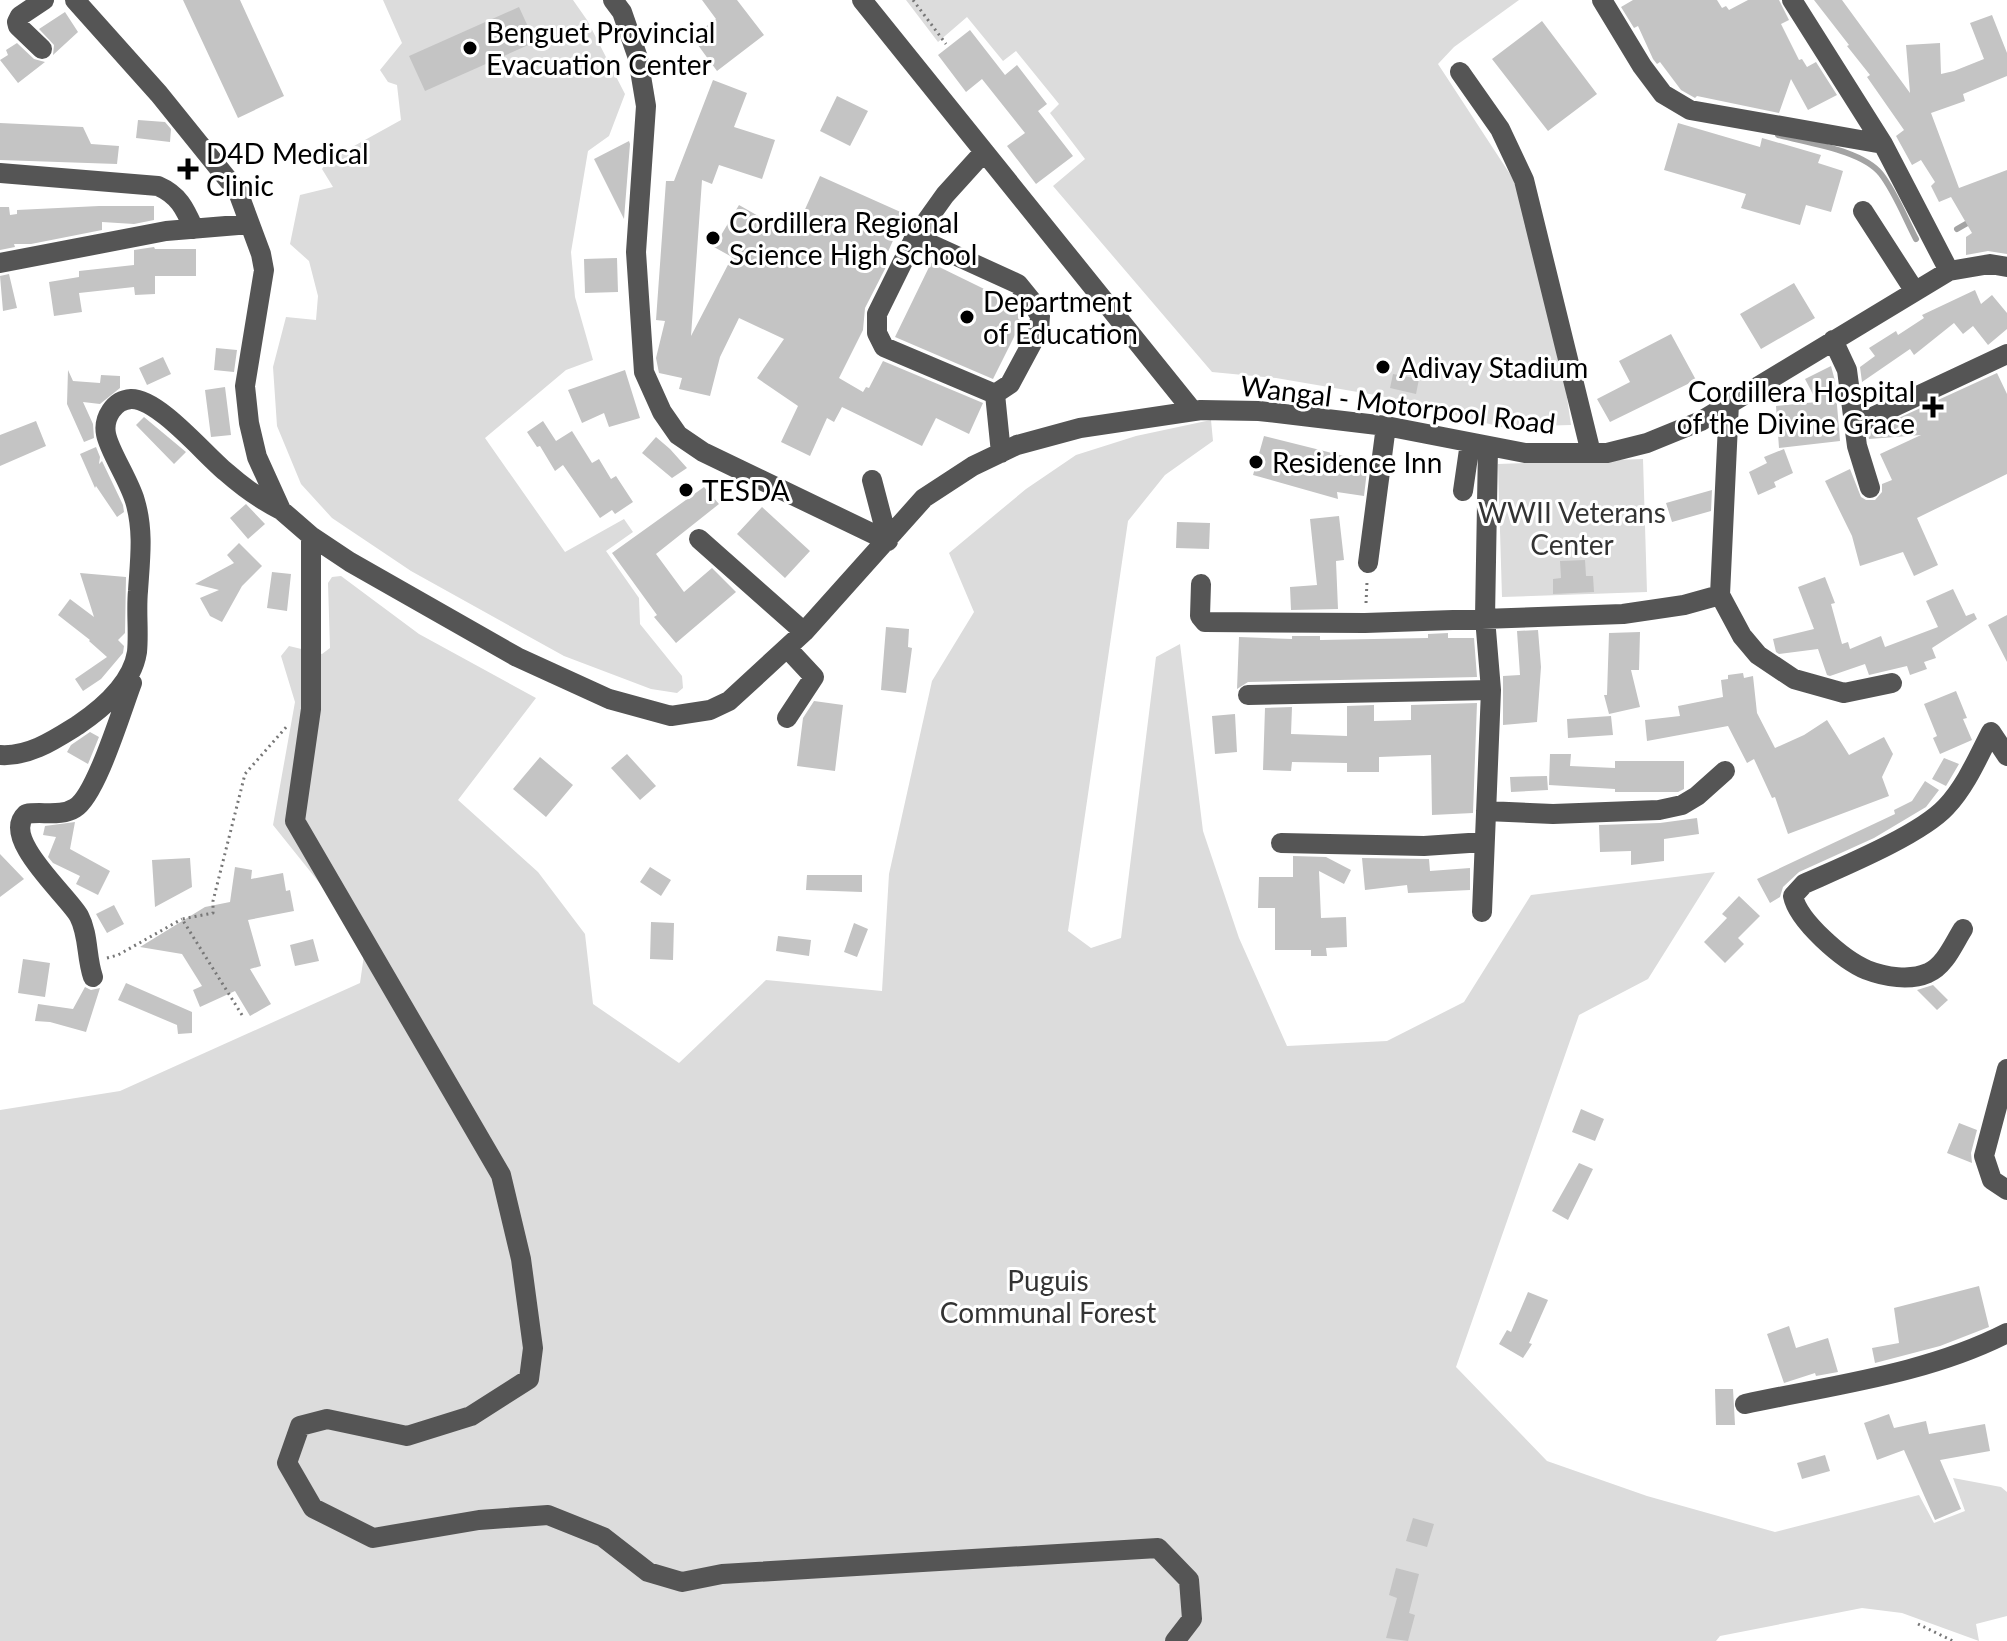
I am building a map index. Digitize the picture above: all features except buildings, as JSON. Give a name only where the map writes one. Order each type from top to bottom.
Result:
[{"type":"street","points":[[42,49],[17,22],[20,16],[44,0]]},
{"type":"street","name":"Wangal - Motorpool Road","points":[[75,0],[159,94],[238,192],[261,254],[264,279],[245,386],[247,410],[257,457],[281,510],[311,536],[407,596],[517,657],[609,699],[671,716],[710,710],[729,701],[804,632],[924,498],[973,466],[1017,445],[1080,428],[1192,410],[1259,411],[1386,426],[1525,453],[1607,453],[1647,443],[1701,421],[1949,271],[1990,264],[2007,267]]},
{"type":"street","points":[[613,0],[622,12],[638,58],[646,106],[636,252],[644,372],[662,412],[678,435],[703,452],[888,541]]},
{"type":"street","points":[[862,0],[1192,410]]},
{"type":"street","points":[[1602,0],[1663,94],[1690,110],[1883,144]]},
{"type":"street","points":[[1792,0],[1883,144],[1949,271]]},
{"type":"street","points":[[1460,72],[1500,129],[1524,180],[1591,453]]},
{"type":"street","points":[[983,153],[945,195],[915,237],[877,314],[877,333],[884,347],[995,394]]},
{"type":"street","points":[[0,173],[158,186],[182,202],[194,229]]},
{"type":"street","points":[[1863,211],[1914,290]]},
{"type":"street","points":[[0,263],[166,231],[250,224]]},
{"type":"street","points":[[915,237],[1018,284],[1040,316],[1039,330],[1010,384],[995,394]]},
{"type":"street","points":[[1833,340],[1847,370],[1857,446],[1870,488]]},
{"type":"street","points":[[1866,420],[2007,354]]},
{"type":"street","points":[[995,394],[1001,453]]},
{"type":"street","points":[[91,970],[84,927],[77,912],[37,868],[22,845],[18,824],[26,814],[73,810],[81,804],[98,772],[134,675],[142,533],[135,500],[106,435],[107,417],[114,405],[130,399],[144,402],[163,415],[226,472],[262,500],[281,510]]},
{"type":"street","points":[[1729,403],[1720,595],[1742,636],[1758,655],[1794,679],[1844,693],[1892,683]]},
{"type":"street","points":[[1368,563],[1386,426]]},
{"type":"street","points":[[1463,491],[1479,445]]},
{"type":"street","points":[[1479,445],[1485,618],[1491,690],[1482,912]]},
{"type":"street","points":[[872,480],[888,541]]},
{"type":"street","points":[[311,536],[311,709],[295,821],[501,1175],[521,1259],[533,1348],[529,1379],[471,1416],[407,1436],[327,1419],[300,1426],[287,1463],[313,1508],[373,1538],[479,1520],[548,1515],[603,1537],[648,1572],[682,1582],[722,1574],[1158,1548],[1189,1580],[1192,1619],[1175,1641]]},
{"type":"street","points":[[699,539],[804,632]]},
{"type":"street","points":[[1201,584],[1200,616],[1205,622],[1365,623],[1623,614],[1684,605],[1720,595]]},
{"type":"street","points":[[787,648],[814,677],[787,718]]},
{"type":"street","points":[[0,755],[29,752],[52,742],[97,713],[118,692],[136,656]]},
{"type":"street","points":[[1248,695],[1491,690]]},
{"type":"street","points":[[1963,929],[1947,956],[1930,973],[1900,978],[1865,969],[1837,949],[1809,927],[1793,896],[1804,884],[1937,816],[1965,780],[1991,732],[2007,756]]},
{"type":"street","points":[[1486,811],[1553,814],[1659,810],[1682,805],[1725,771]]},
{"type":"street","points":[[1281,843],[1424,846],[1484,842]]},
{"type":"street","points":[[2007,1069],[1984,1156],[1992,1180],[2007,1190]]},
{"type":"street","points":[[1745,1404],[1973,1351],[2007,1333]]},
{"type":"path","points":[[913,0],[946,44]]},
{"type":"path","points":[[1365,623],[1368,563]]},
{"type":"path","points":[[91,970],[182,919],[213,913],[213,901],[245,774],[284,728],[311,709]]},
{"type":"path","points":[[182,919],[242,1015]]},
{"type":"path","points":[[1918,1624],[1953,1641]]},
{"type":"green space","points":[[383,0],[573,0],[587,20],[625,94],[609,136],[588,151],[571,252],[575,297],[593,360],[566,370],[485,438],[565,552],[624,519],[633,532],[606,551],[639,598],[640,624],[682,676],[683,688],[677,693],[651,689],[564,656],[411,571],[332,518],[301,484],[277,426],[273,367],[286,317],[316,320],[318,296],[309,261],[290,244],[300,195],[333,187],[322,169],[327,161],[401,120],[397,85],[388,82],[380,70],[402,43]]},
{"type":"green space","points":[[906,0],[1519,0],[1454,47],[1438,64],[1521,191],[1544,241],[1571,425],[1501,427],[1381,396],[1276,378],[1212,372],[1053,186],[1085,159],[1050,113],[1059,104],[1016,51],[1003,61],[967,17],[938,42]]},
{"type":"green space","name":"Puguis Communal Forest","points":[[1211,420],[1213,441],[1165,475],[1128,521],[1068,931],[1091,948],[1121,938],[1156,657],[1180,644],[1203,831],[1239,938],[1287,1046],[1387,1041],[1464,1002],[1531,895],[1715,872],[1648,979],[1579,1015],[1456,1367],[1547,1461],[1647,1496],[1775,1532],[1919,1495],[1934,1523],[1965,1511],[1953,1478],[2001,1487],[2007,1492],[2007,1616],[1976,1624],[1979,1641],[1902,1613],[1862,1608],[1720,1636],[1716,1641],[0,1641],[0,1110],[120,1091],[360,983],[366,941],[273,825],[295,702],[281,656],[289,646],[322,654],[330,648],[328,583],[332,577],[341,576],[419,634],[536,698],[458,800],[538,872],[585,934],[593,1004],[679,1063],[766,980],[882,991],[889,874],[932,681],[974,612],[949,553],[1026,489],[1076,455],[1136,436]]},
{"type":"green space","name":"WWII Veterans Center","points":[[1643,459],[1647,592],[1502,597],[1498,464]]},
{"type":"waterway","points":[[1778,135],[1833,148],[1872,166],[1891,189],[1916,239]]},
{"type":"waterway","points":[[1957,229],[1971,221]]},
{"type":"place","name":"Benguet Provincial Evacuation Center","points":[[470,48]]},
{"type":"place","name":"D4D Medical Clinic","points":[[188,169]]},
{"type":"place","name":"Cordillera Regional Science High School","points":[[713,238]]},
{"type":"place","name":"Department of Education","points":[[967,317]]},
{"type":"place","name":"Adivay Stadium","points":[[1383,367]]},
{"type":"place","name":"Cordillera Hospital of the Divine Grace","points":[[1933,407]]},
{"type":"place","name":"Residence Inn","points":[[1256,462]]},
{"type":"place","name":"TESDA","points":[[686,490]]}]
